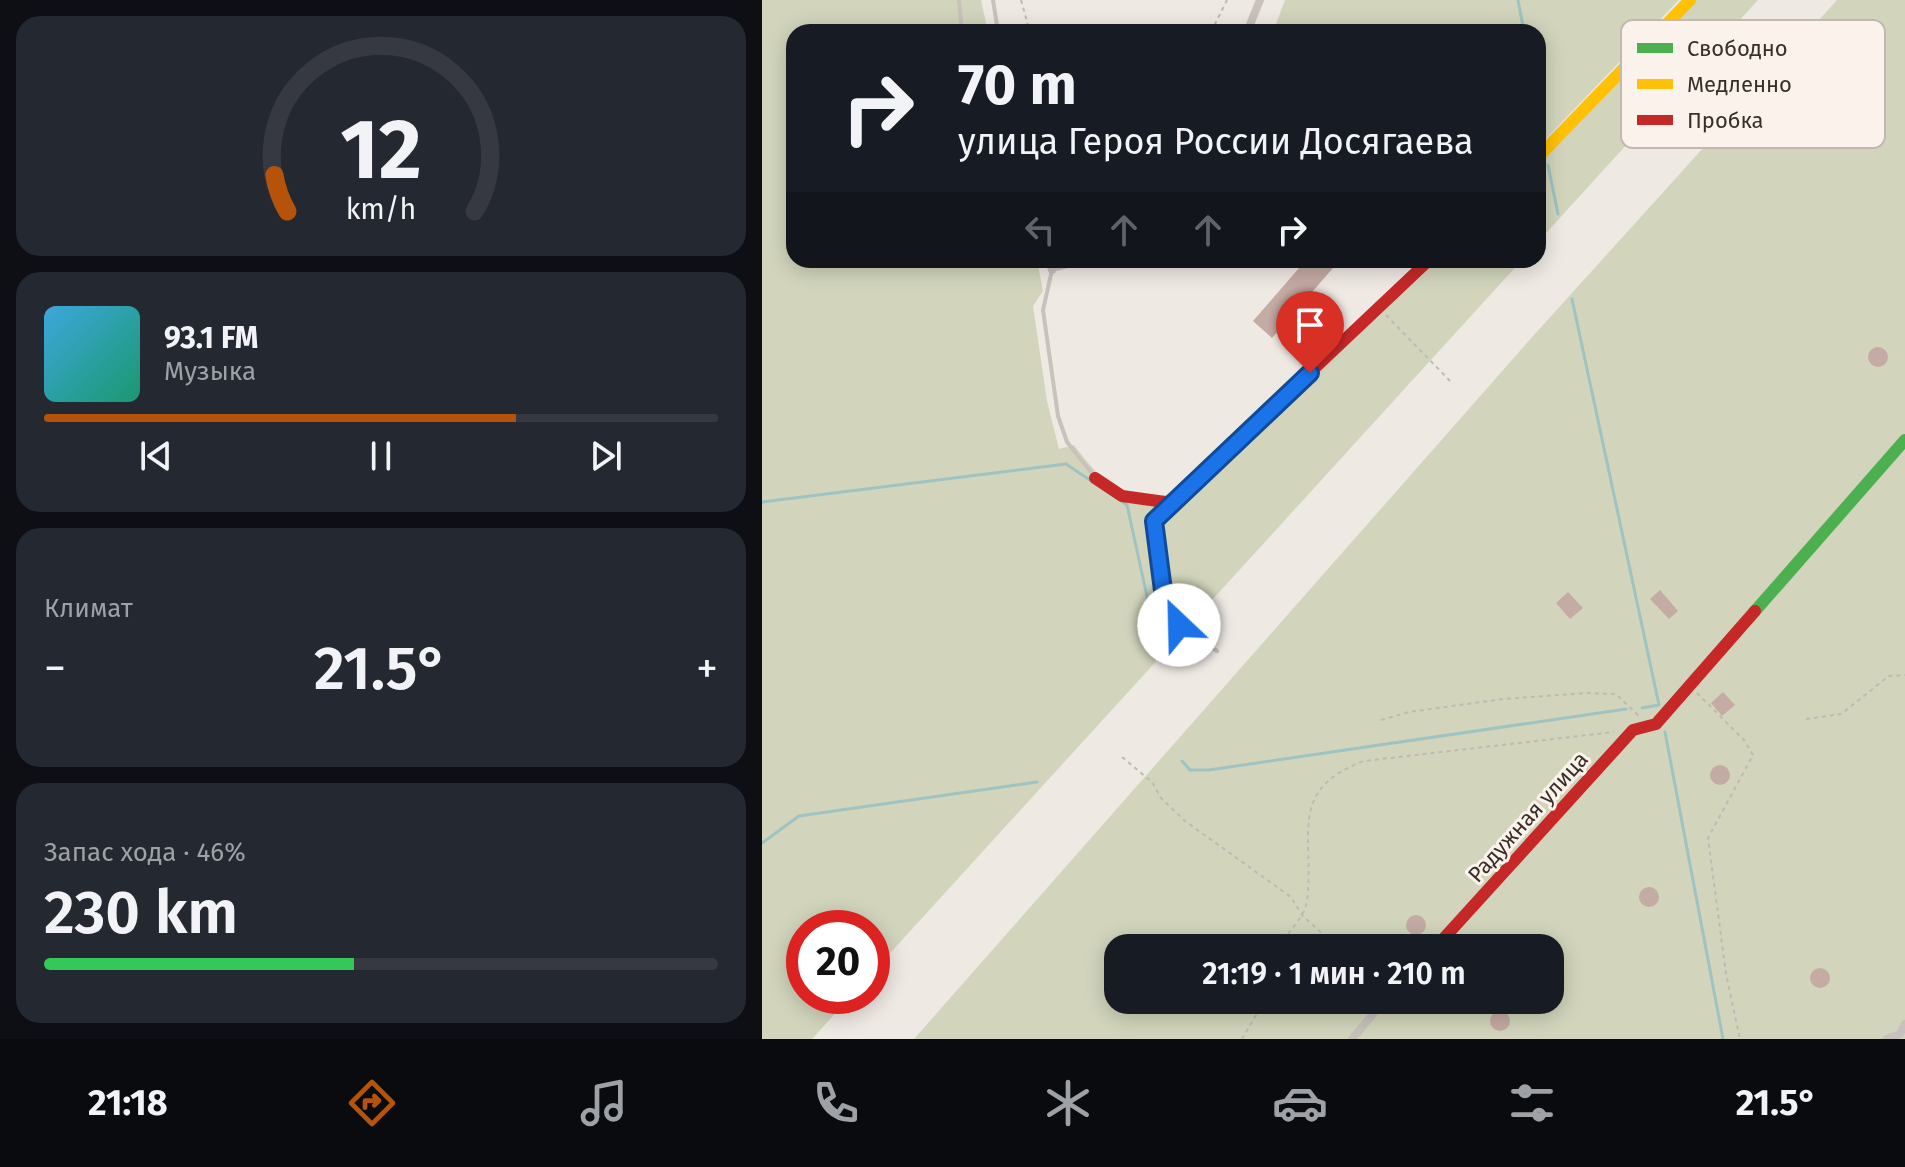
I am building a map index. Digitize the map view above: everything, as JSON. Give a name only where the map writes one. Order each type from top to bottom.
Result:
[{"type":"street","points":[[1250,24],[1260,0]]},
{"type":"street","points":[[1671,20],[1690,0]]},
{"type":"street","points":[[1546,149],[1621,74]]},
{"type":"street","points":[[1095,478],[1122,496],[1172,503],[1420,268]]},
{"type":"street","points":[[1633,730],[1656,724],[1905,440]]},
{"type":"street","name":"Радужная улица","points":[[1448,934],[1633,730]]},
{"type":"street","points":[[1352,1039],[1373,1014]]},
{"type":"street","points":[[1887,1039],[1900,1034],[1905,1024]]},
{"type":"lane","points":[[959,0],[961,24]]},
{"type":"lane","points":[[993,0],[997,24]]},
{"type":"lane","points":[[1050,268],[1043,310],[1058,416],[1067,442],[1095,478]]},
{"type":"lane","points":[[1172,503],[1154,521],[1165,606],[1179,625],[1217,651]]},
{"type":"path","points":[[1021,0],[1028,24]]},
{"type":"path","points":[[1215,24],[1227,0]]},
{"type":"path","points":[[1379,307],[1452,383]]},
{"type":"path","points":[[1806,719],[1841,714],[1889,676],[1905,675]]},
{"type":"path","points":[[1689,686],[1744,740],[1753,755],[1708,838],[1726,974],[1740,1039]]},
{"type":"path","points":[[1381,720],[1409,712],[1503,699],[1588,693],[1616,694],[1636,715],[1656,724]]},
{"type":"path","points":[[1290,934],[1307,901],[1307,814],[1322,786],[1339,770],[1364,761],[1633,730]]},
{"type":"path","points":[[1122,757],[1152,782],[1161,798],[1185,821],[1291,897],[1302,915],[1323,934]]},
{"type":"path","points":[[1242,1039],[1257,1014]]},
{"type":"green space","points":[[762,0],[981,0],[986,24],[786,24],[786,268],[1039,268],[1043,291],[1033,306],[1047,401],[1059,449],[1074,445],[1095,470],[1116,487],[1142,495],[1175,494],[1417,268],[1515,268],[890,953],[890,910],[786,910],[786,1014],[835,1014],[812,1039],[762,1039]]},
{"type":"green space","points":[[1285,0],[1679,0],[1660,20],[1621,20],[1621,60],[1546,139],[1546,24],[1276,24]]},
{"type":"green space","points":[[1691,0],[1758,0],[1740,20],[1671,20]]},
{"type":"green space","points":[[1837,0],[1905,0],[1905,1039],[914,1039],[1534,335],[1703,148],[1885,148],[1885,20],[1819,20]]},
{"type":"green space","points":[[1621,69],[1621,148],[1623,148],[1546,233],[1546,142]]},
{"type":"building","points":[[1299,268],[1333,268],[1272,338],[1253,321]]},
{"type":"building","points":[[1878,347],[1885,350],[1888,357],[1885,364],[1878,367],[1871,364],[1868,357],[1871,350]]},
{"type":"building","points":[[1660,590],[1678,611],[1669,619],[1650,599]]},
{"type":"building","points":[[1568,592],[1583,608],[1570,619],[1556,603]]},
{"type":"building","points":[[1723,692],[1735,705],[1722,716],[1711,703]]},
{"type":"building","points":[[1720,765],[1727,768],[1730,775],[1727,782],[1720,785],[1713,782],[1710,775],[1713,768]]},
{"type":"building","points":[[1649,887],[1656,890],[1659,897],[1656,904],[1649,907],[1642,904],[1639,897],[1642,890]]},
{"type":"building","points":[[1412,916],[1420,916],[1425,921],[1425,929],[1420,934],[1412,934],[1407,929],[1407,921]]},
{"type":"building","points":[[1820,968],[1827,971],[1830,978],[1827,985],[1820,988],[1813,985],[1810,978],[1813,971]]},
{"type":"building","points":[[1493,1014],[1507,1014],[1509,1025],[1504,1030],[1496,1030],[1491,1025]]},
{"type":"waterway","points":[[1518,0],[1522,24]]},
{"type":"waterway","points":[[1548,165],[1558,214]]},
{"type":"waterway","points":[[1572,299],[1659,705],[1642,708]]},
{"type":"waterway","points":[[762,502],[1066,464],[1127,505],[1159,651]]},
{"type":"waterway","points":[[1182,761],[1190,770],[1209,770],[1626,709]]},
{"type":"waterway","points":[[1665,732],[1723,1039]]},
{"type":"waterway","points":[[762,843],[799,816],[1037,782]]},
{"type":"traffic: fast","points":[[1755,611],[1905,440]]},
{"type":"traffic: slow","points":[[1671,20],[1690,0]]},
{"type":"traffic: slow","points":[[1546,149],[1621,71]]},
{"type":"traffic: jam","points":[[1095,478],[1122,496],[1172,503],[1421,268]]},
{"type":"traffic: jam","points":[[1448,934],[1633,730],[1656,724],[1755,611]]},
{"type":"route","points":[[1179,625],[1165,606],[1154,521],[1310,373]]}]
